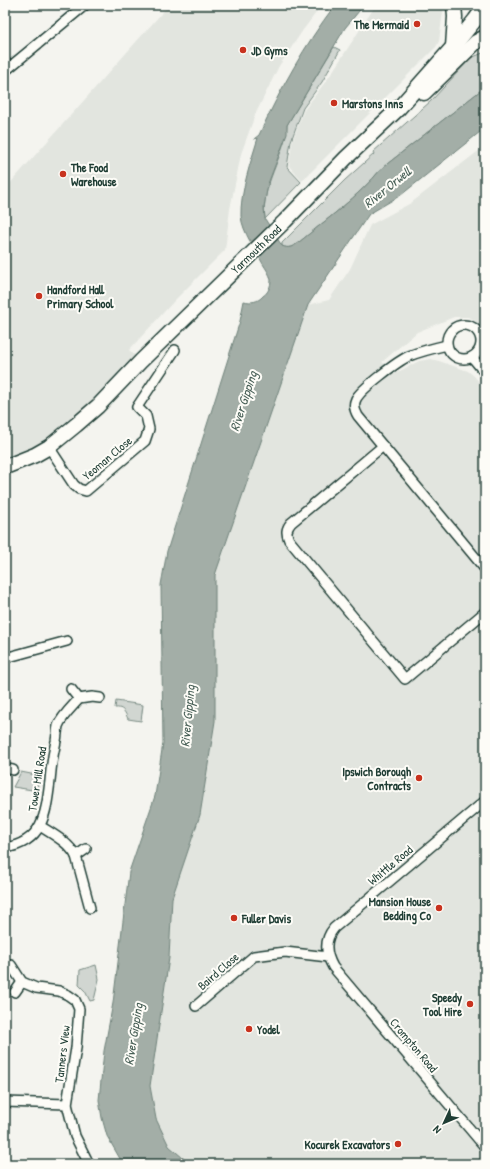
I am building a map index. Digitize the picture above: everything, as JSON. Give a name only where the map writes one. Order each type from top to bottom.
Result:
[{"type":"main road","points":[[453,48],[456,17],[454,5]]},
{"type":"main road","name":"Yarmouth Road","points":[[5,467],[35,455],[48,447],[98,406],[141,361],[346,158],[398,109],[453,48],[476,20],[482,7]]},
{"type":"main road","points":[[398,109],[411,106],[476,42],[485,36]]},
{"type":"street","points":[[5,71],[85,5]]},
{"type":"street","points":[[464,325],[473,328],[480,336],[480,346],[476,354],[472,357],[463,359],[458,358],[451,353],[447,345],[448,335],[455,328],[464,325]]},
{"type":"street","points":[[447,345],[416,353],[400,361],[381,375],[357,397],[355,404],[356,412],[485,569]]},
{"type":"street","name":"Yeoman Close","points":[[48,447],[74,485],[79,489],[86,491],[145,441],[149,429],[146,416],[137,407],[175,350]]},
{"type":"street","points":[[472,357],[485,374]]},
{"type":"street","points":[[383,446],[291,523],[286,532],[289,540],[405,679],[485,612]]},
{"type":"street","points":[[5,658],[67,641]]},
{"type":"street","points":[[71,689],[79,699],[92,697],[100,698]]},
{"type":"street","name":"Tower Mill Road","points":[[5,848],[16,847],[23,844],[40,826],[46,811],[58,726],[64,716],[79,699]]},
{"type":"street","name":"Whittle Road","points":[[328,957],[326,943],[328,936],[334,928],[485,801]]},
{"type":"street","points":[[40,826],[66,842],[72,849],[76,856],[90,908]]},
{"type":"street","points":[[76,856],[86,849]]},
{"type":"street","name":"Baird Close","points":[[196,1006],[254,956],[285,952],[328,957]]},
{"type":"street","name":"Crompton Road","points":[[328,957],[332,967],[485,1147]]},
{"type":"street","points":[[11,965],[22,982],[15,992]]},
{"type":"street","name":"Tanners View","points":[[22,982],[36,988],[59,991],[68,995],[75,1000],[79,1009],[76,1048],[67,1104],[75,1136],[89,1164]]},
{"type":"street","points":[[5,1102],[67,1104]]},
{"type":"shaded area","points":[[169,5],[322,5],[279,66],[255,115],[241,154],[230,209],[225,250],[175,300],[129,350],[141,361],[76,425],[5,467],[5,189]]},
{"type":"shaded area","points":[[376,5],[441,5],[443,11],[439,41],[436,47],[302,181],[289,166],[292,142],[304,110],[329,77]]},
{"type":"shaded area","points":[[334,47],[340,50],[322,82],[303,108],[291,141],[287,167],[301,182],[265,219],[264,207],[266,194],[282,148],[287,125]]},
{"type":"shaded area","points":[[485,52],[485,87],[382,168],[353,198],[298,243],[290,247],[282,246],[282,243],[345,180],[374,154],[373,152],[431,101],[471,58]]},
{"type":"shaded area","points":[[485,146],[485,332],[481,326],[468,317],[454,317],[417,332],[382,362],[396,373],[419,361],[431,359],[439,361],[468,371],[485,389],[485,1164],[190,1164],[169,1146],[156,1119],[150,1086],[169,958],[172,898],[200,815],[215,721],[215,575],[308,305],[329,300],[350,269],[370,225],[411,203]]},
{"type":"shaded area","points":[[116,701],[143,705],[141,721],[128,719],[122,709],[115,708]]},
{"type":"shaded area","points":[[21,772],[41,776],[38,783],[39,791],[13,787]]},
{"type":"shaded area","points":[[96,965],[99,979],[94,1000],[90,1001],[85,991],[79,985],[80,970]]},
{"type":"water","points":[[335,5],[364,5],[345,28],[287,125],[287,134],[268,184],[264,207],[265,219],[282,246],[290,247],[298,243],[353,198],[382,168],[485,87],[485,128],[401,195],[369,214],[308,305],[215,575],[215,721],[200,815],[172,898],[169,958],[150,1086],[156,1119],[169,1146],[190,1164],[123,1164],[107,1136],[99,1100],[104,1051],[113,1003],[129,872],[155,796],[163,743],[161,585],[167,551],[240,321],[244,301],[252,302],[259,300],[269,289],[270,285],[270,276],[253,247],[244,228],[241,216],[244,187],[258,138],[254,139],[259,135],[303,52]]},
{"type":"place","name":"The Mermaid","points":[[417,24]]},
{"type":"place","name":"JD Gyms","points":[[243,50]]},
{"type":"place","name":"Marstons Inns","points":[[334,103]]},
{"type":"place","name":"The Food Warehouse","points":[[63,174]]},
{"type":"place","name":"Handford Hall Primary School","points":[[39,296]]},
{"type":"place","name":"Ipswich Borough Contracts","points":[[419,778]]},
{"type":"place","name":"Mansion House Bedding Co","points":[[439,908]]},
{"type":"place","name":"Fuller Davis","points":[[234,918]]},
{"type":"place","name":"Speedy Tool Hire","points":[[470,1004]]},
{"type":"place","name":"Yodel","points":[[249,1029]]},
{"type":"place","name":"Kocurek Excavators","points":[[398,1144]]},
{"type":"water label","name":"River Orwell","points":[[387,187]]},
{"type":"water label","name":"River Gipping","points":[[243,401]]},
{"type":"water label","name":"River Gipping","points":[[187,716]]},
{"type":"water label","name":"River Gipping","points":[[133,1034]]}]
